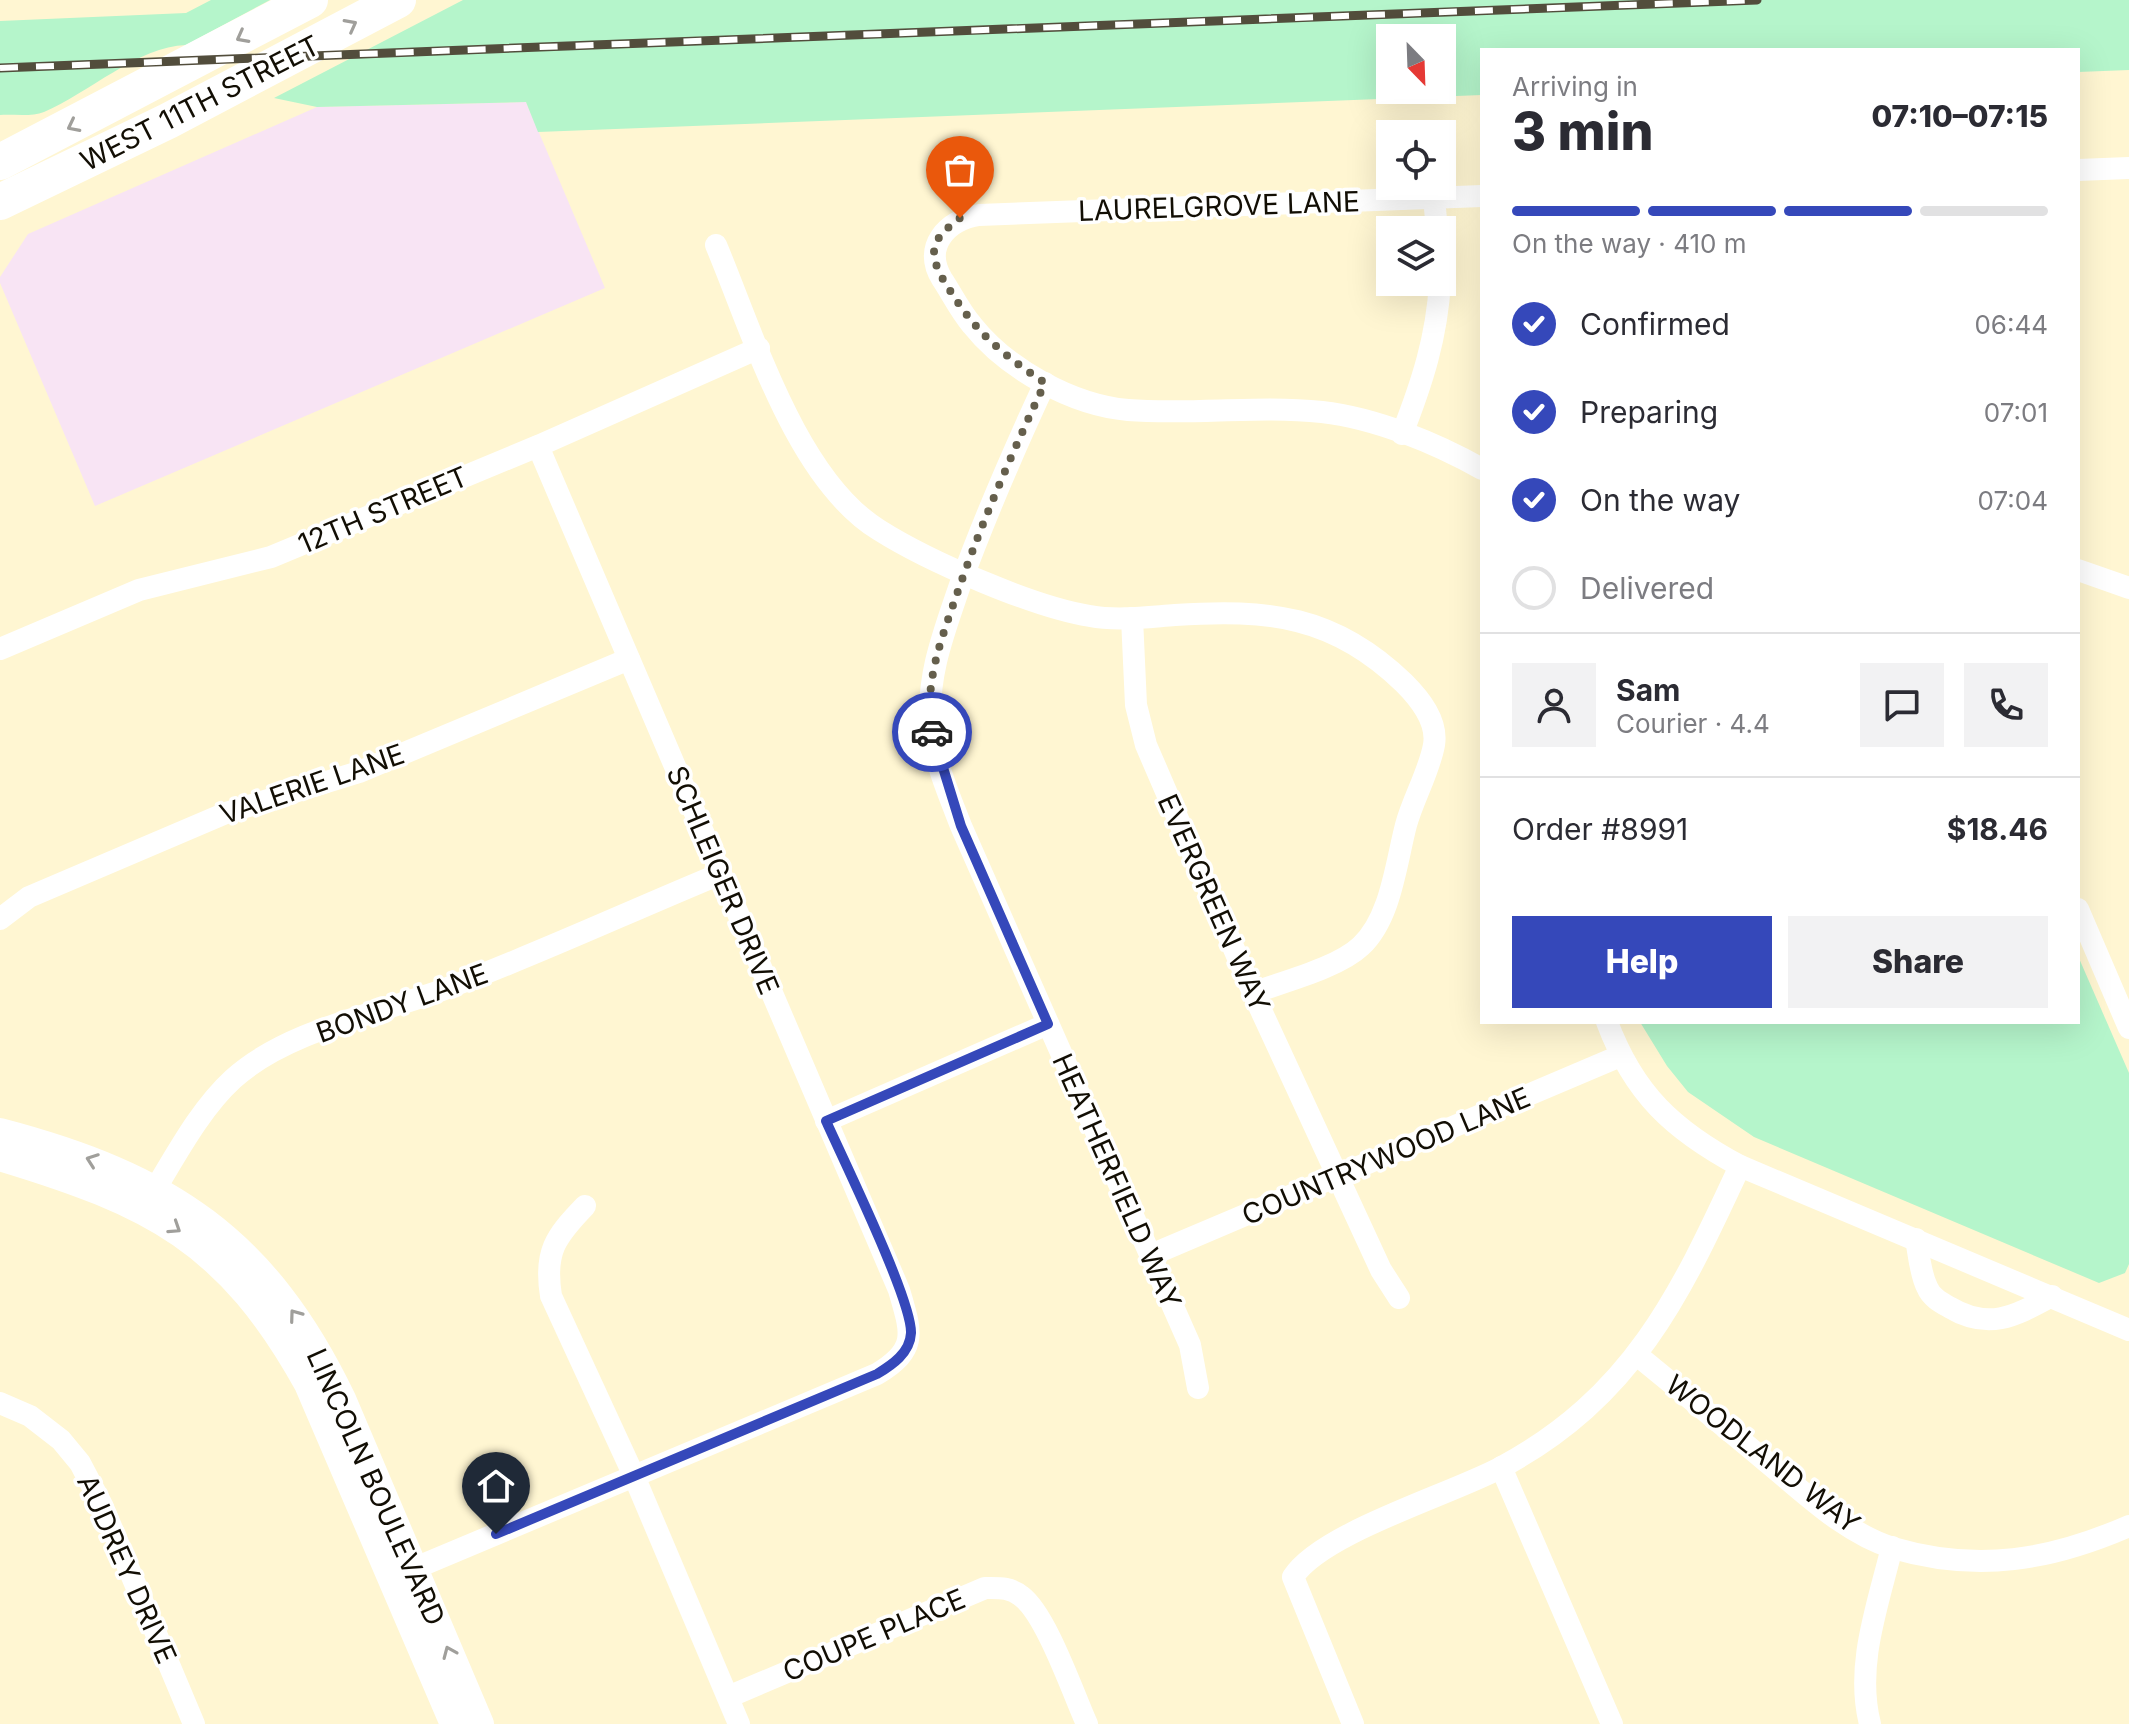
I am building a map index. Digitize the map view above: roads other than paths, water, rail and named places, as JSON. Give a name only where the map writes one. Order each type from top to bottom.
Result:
[{"type":"main road","name":"WEST 11TH STREET","points":[[0,162],[310,0]]},
{"type":"main road","name":"WEST 11TH STREET","points":[[0,202],[181,114],[398,0]]},
{"type":"street","points":[[2080,170],[2129,168]]},
{"type":"street","name":"LAURELGROVE LANE","points":[[1456,197],[1480,196]]},
{"type":"street","name":"LAURELGROVE LANE","points":[[1045,383],[999,352],[972,325],[939,273],[934,252],[940,235],[960,218],[1380,200]]},
{"type":"street","points":[[716,245],[808,458],[837,497],[878,530],[965,573],[1053,608],[1092,617],[1132,618],[1238,611],[1276,615],[1327,629],[1347,638],[1386,666],[1427,711],[1433,725],[1434,744],[1410,812],[1380,919],[1360,947],[1350,953],[1253,993]]},
{"type":"street","points":[[1402,434],[1423,380],[1438,320],[1439,296]]},
{"type":"street","name":"12TH STREET","points":[[0,649],[139,590],[271,557],[538,446],[759,348]]},
{"type":"street","points":[[1045,383],[1091,404],[1128,410],[1283,409],[1325,413],[1402,434],[1480,468]]},
{"type":"street","name":"HEATHERFIELD WAY","points":[[1045,383],[1003,472],[950,614],[930,687],[931,728],[961,826],[1190,1345],[1198,1388]]},
{"type":"street","name":"SCHLEIGER DRIVE","points":[[538,446],[826,1121],[911,1332],[906,1348],[894,1364],[877,1374],[634,1476]]},
{"type":"street","points":[[2080,571],[2129,588]]},
{"type":"street","name":"EVERGREEN WAY","points":[[1132,618],[1136,705],[1146,745],[1253,993],[1337,1177],[1381,1270],[1399,1298]]},
{"type":"street","name":"VALERIE LANE","points":[[0,919],[29,897],[226,813],[359,772],[629,659]]},
{"type":"street","name":"BONDY LANE","points":[[150,1198],[215,1099],[234,1078],[272,1053],[335,1025],[444,989],[720,874]]},
{"type":"street","points":[[2080,914],[2129,1028]]},
{"type":"street","points":[[826,1121],[1048,1024]]},
{"type":"street","points":[[1608,1024],[1632,1077],[1668,1119],[1698,1143],[1740,1166],[2052,1296],[2127,1324]]},
{"type":"street","name":"COUNTRYWOOD LANE","points":[[1151,1255],[1620,1056]]},
{"type":"street","name":"LINCOLN BOULEVARD","points":[[0,1132],[53,1146],[123,1171],[150,1198]]},
{"type":"street","name":"LINCOLN BOULEVARD","points":[[0,1157],[150,1198],[201,1216],[254,1263],[294,1313],[319,1352],[342,1399],[454,1724]]},
{"type":"street","points":[[1353,1724],[1293,1577],[1302,1563],[1328,1544],[1501,1467],[1553,1434],[1591,1402],[1637,1355],[1665,1318],[1694,1265],[1740,1166]]},
{"type":"street","points":[[585,1206],[558,1234],[550,1254],[548,1275],[551,1296],[634,1476],[739,1724]]},
{"type":"street","points":[[1916,1239],[1926,1286],[1935,1299],[1965,1317],[1987,1322],[2012,1318],[2052,1296]]},
{"type":"street","name":"WOODLAND WAY","points":[[1637,1355],[1825,1509],[1859,1532],[1892,1547],[1989,1562],[2031,1559],[2082,1546],[2129,1526]]},
{"type":"street","name":"AUDREY DRIVE","points":[[0,1403],[30,1416],[61,1440],[80,1463],[102,1505],[194,1724]]},
{"type":"street","points":[[1501,1467],[1612,1724]]},
{"type":"street","points":[[402,1574],[634,1476]]},
{"type":"street","points":[[1870,1724],[1866,1707],[1867,1648],[1892,1547]]},
{"type":"street","name":"LINCOLN BOULEVARD","points":[[402,1574],[480,1724]]},
{"type":"street","name":"COUPE PLACE","points":[[728,1697],[985,1588],[1008,1588],[1022,1596],[1037,1612],[1087,1724]]},
{"type":"railway","points":[[0,68],[1757,0]]}]
